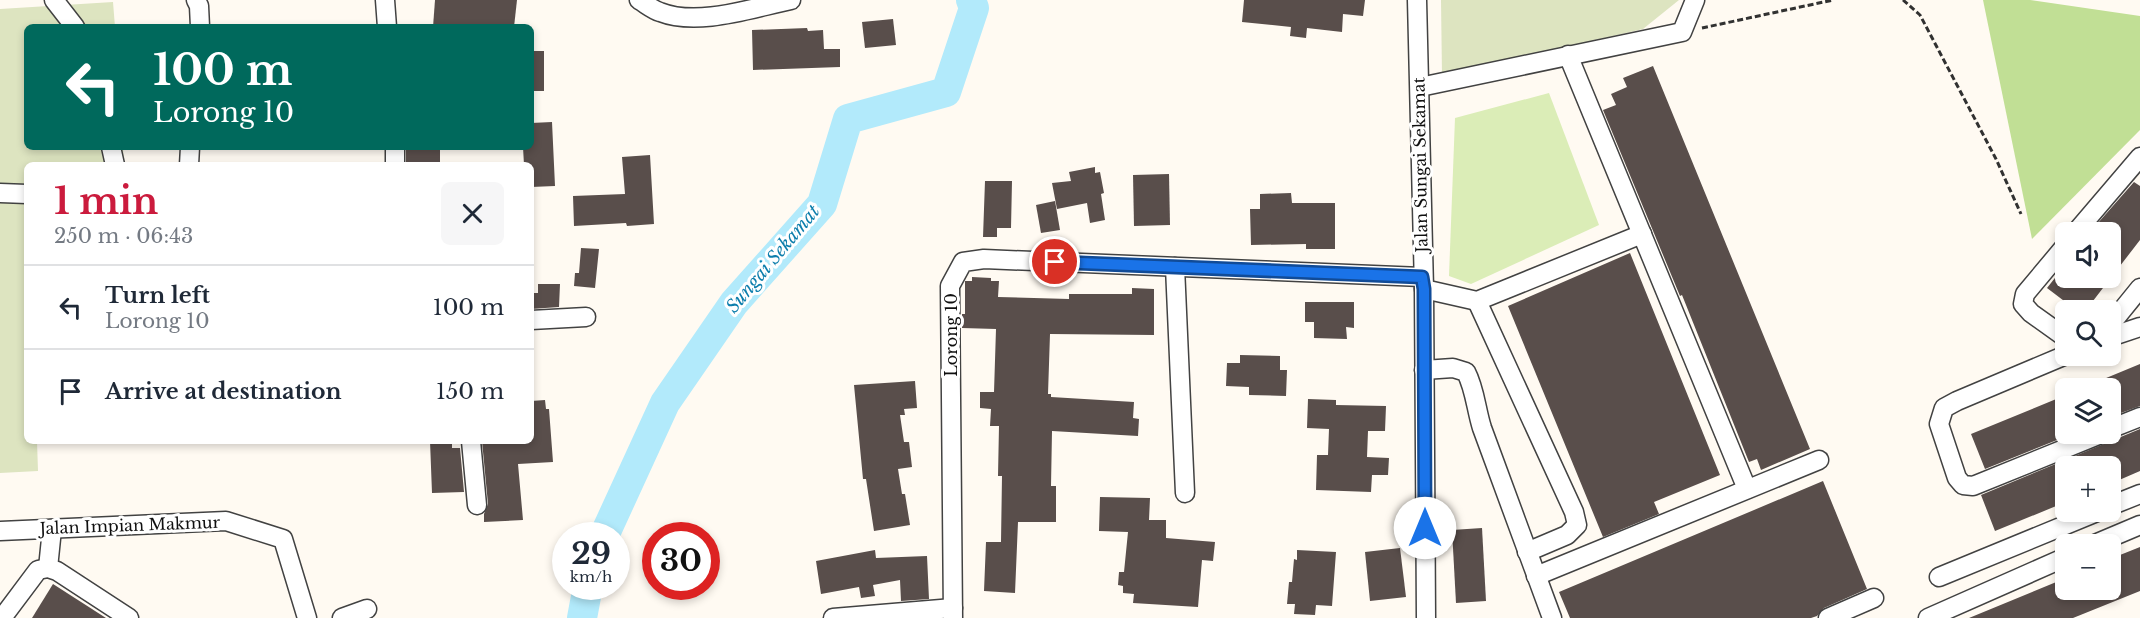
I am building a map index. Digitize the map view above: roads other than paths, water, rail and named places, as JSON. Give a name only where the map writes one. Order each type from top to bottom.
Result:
[{"type":"street","points":[[54,0],[73,24]]},
{"type":"street","points":[[196,0],[199,6],[200,24]]},
{"type":"street","points":[[385,0],[387,24]]},
{"type":"street","points":[[639,0],[659,12],[685,18],[716,16],[791,0]]},
{"type":"street","name":"Jalan Sungai Sekamat","points":[[1417,0],[1423,283],[1426,618]]},
{"type":"street","points":[[1419,87],[1682,32],[1695,0]]},
{"type":"street","points":[[1568,55],[1748,489]]},
{"type":"street","points":[[2085,222],[2140,157]]},
{"type":"street","points":[[0,193],[24,194]]},
{"type":"street","points":[[1527,552],[1567,535],[1578,525],[1477,301],[1642,234]]},
{"type":"street","points":[[2055,258],[2025,294],[2023,303],[2031,313],[2055,330]]},
{"type":"street","name":"Lorong 10","points":[[953,613],[950,286],[963,262],[984,259],[1174,267],[1423,283],[1477,301]]},
{"type":"street","points":[[1174,267],[1185,493]]},
{"type":"street","points":[[2121,311],[2140,288]]},
{"type":"street","points":[[534,320],[586,317]]},
{"type":"street","points":[[2121,333],[2140,327]]},
{"type":"street","points":[[2055,360],[1944,408],[1939,424],[1957,478],[1963,485],[1973,486],[2076,444]]},
{"type":"street","points":[[1424,369],[1454,368],[1466,372],[1472,384],[1482,428],[1552,618]]},
{"type":"street","points":[[2121,425],[2140,417]]},
{"type":"street","points":[[471,444],[477,505]]},
{"type":"street","points":[[1536,576],[1819,460]]},
{"type":"street","points":[[2121,502],[2140,494]]},
{"type":"street","name":"Jalan Impian Makmur","points":[[0,531],[226,520],[283,539],[307,618]]},
{"type":"street","points":[[1939,576],[2072,522]]},
{"type":"street","points":[[2119,534],[2140,525]]},
{"type":"street","points":[[48,568],[52,529]]},
{"type":"street","points":[[1928,618],[2055,562]]},
{"type":"street","points":[[2,618],[38,570],[48,568],[57,571],[129,618]]},
{"type":"street","points":[[1828,618],[1874,598]]},
{"type":"street","points":[[342,618],[367,609]]},
{"type":"street","points":[[833,618],[953,613]]},
{"type":"waterway","name":"Sungai Sekamat","points":[[610,522],[665,403],[734,303],[822,204],[848,119],[946,92],[974,8],[971,0]]},
{"type":"waterway","name":"Sungai Sekamat","points":[[582,618],[585,600]]}]
